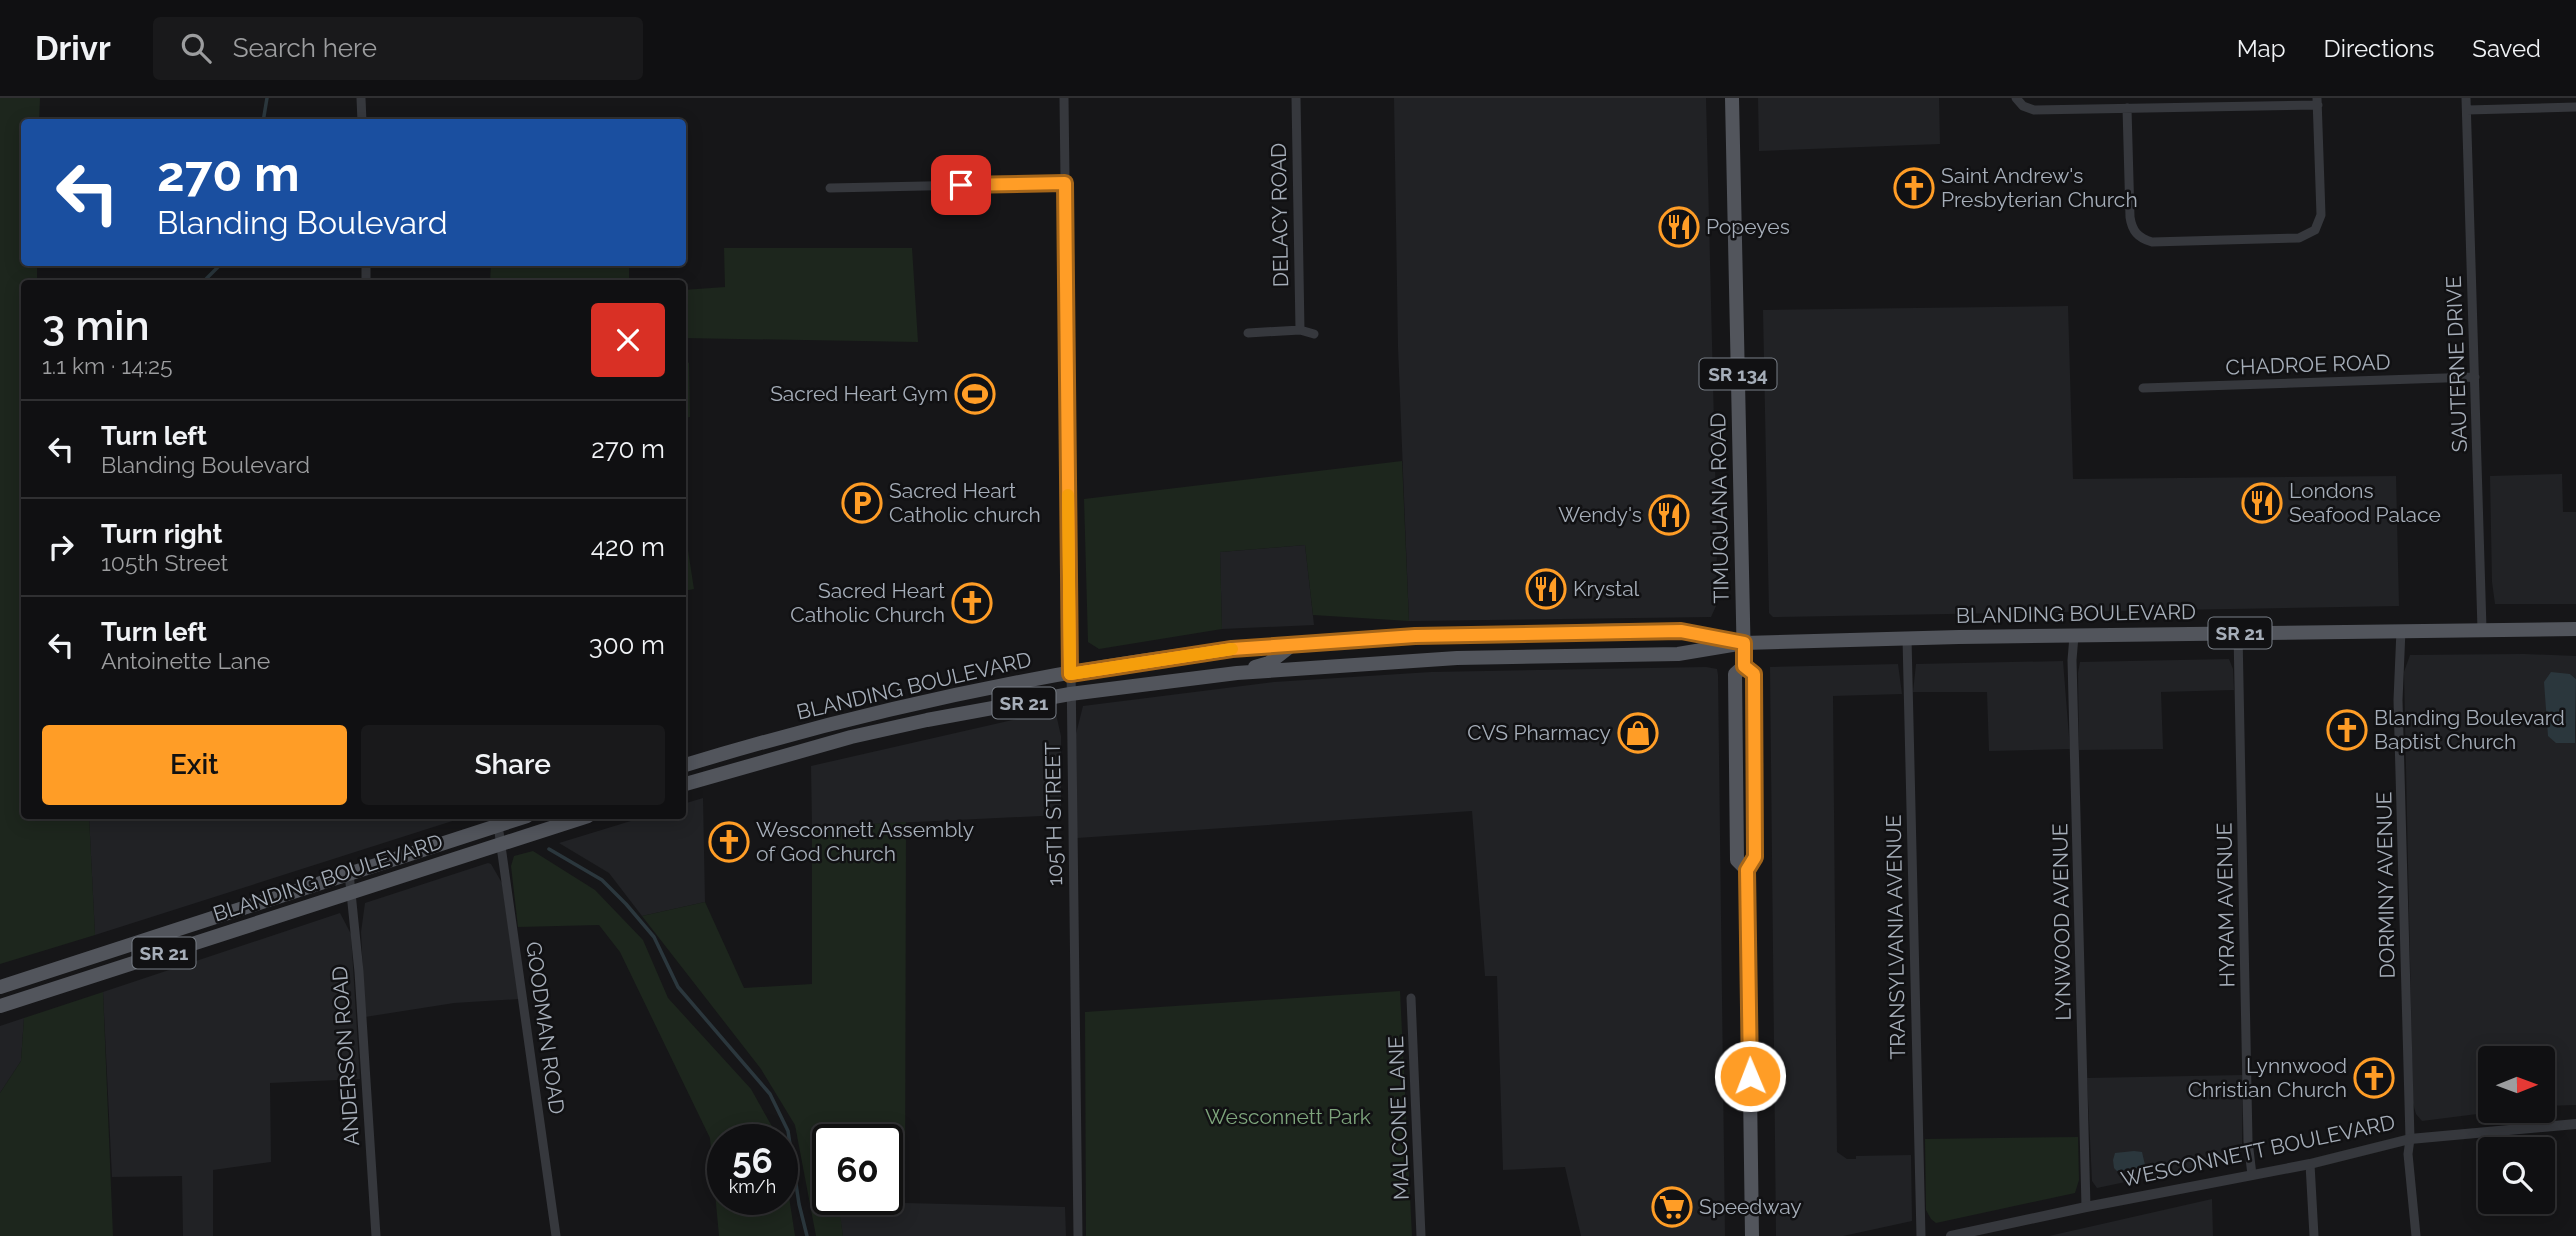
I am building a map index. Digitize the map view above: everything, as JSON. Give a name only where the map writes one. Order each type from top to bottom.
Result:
[{"type":"main road","name":"TIMUQUANA ROAD","points":[[1732,98],[1744,666],[1754,674],[1755,857],[1747,870],[1752,1236]]},
{"type":"main road","name":"BLANDING BOULEVARD","points":[[686,784],[851,737],[927,720],[1070,694],[1296,668],[1457,658],[1678,654],[1744,643],[1907,638],[2576,629]]},
{"type":"main road","name":"BLANDING BOULEVARD","points":[[686,765],[846,720],[981,690],[1181,656],[1388,638],[1681,631],[1744,643]]},
{"type":"main road","points":[[1296,668],[1313,652],[1370,648],[1388,638]]},
{"type":"main road","points":[[1237,673],[1269,663],[1292,645]]},
{"type":"main road","name":"BLANDING BOULEVARD","points":[[0,987],[517,819]]},
{"type":"main road","name":"BLANDING BOULEVARD","points":[[0,1006],[579,819]]},
{"type":"main road","points":[[179,929],[182,947]]},
{"type":"main road","points":[[0,996],[34,985],[47,971]]},
{"type":"street","points":[[361,98],[362,119]]},
{"type":"street","name":"105TH STREET","points":[[1064,98],[1078,1236]]},
{"type":"street","name":"DELACY ROAD","points":[[1296,98],[1300,330]]},
{"type":"street","name":"SAUTERNE DRIVE","points":[[2466,98],[2482,629]]},
{"type":"street","points":[[2017,99],[2034,110],[2317,102],[2321,215],[2315,230],[2299,238],[2151,242],[2141,239],[2136,234],[2130,217],[2127,108]]},
{"type":"street","points":[[2467,110],[2576,107]]},
{"type":"street","points":[[830,188],[1065,183]]},
{"type":"street","points":[[1248,333],[1300,330],[1314,334]]},
{"type":"street","name":"CHADROE ROAD","points":[[2143,388],[2474,377]]},
{"type":"street","name":"DORMINY AVENUE","points":[[2400,630],[2399,700],[2410,1139],[2408,1154],[2416,1236]]},
{"type":"street","name":"HYRAM AVENUE","points":[[2238,633],[2248,1141],[2252,1175]]},
{"type":"street","name":"LYNWOOD AVENUE","points":[[2074,636],[2072,660],[2086,1206]]},
{"type":"street","name":"TRANSYLVANIA AVENUE","points":[[1907,638],[1921,1236]]},
{"type":"street","points":[[846,720],[851,737]]},
{"type":"street","name":"GOODMAN ROAD","points":[[498,825],[556,1236]]},
{"type":"street","name":"ANDERSON ROAD","points":[[349,873],[359,972],[376,1236]]},
{"type":"street","name":"MALCONE LANE","points":[[1411,998],[1421,1236]]},
{"type":"street","name":"WESCONNETT BOULEVARD","points":[[1951,1236],[2086,1206],[2310,1164],[2410,1139],[2576,1124]]},
{"type":"street","points":[[2310,1164],[2314,1236]]},
{"type":"shaded area","points":[[1394,98],[1706,98],[1717,546],[1716,606],[1711,617],[1409,621],[1398,347]]},
{"type":"shaded area","points":[[1758,98],[1939,98],[1940,144],[1759,151]]},
{"type":"shaded area","points":[[2068,306],[2073,479],[2396,476],[2399,606],[1773,617],[1769,613],[1763,310]]},
{"type":"shaded area","points":[[2562,474],[2563,512],[2576,512],[2576,604],[2495,604],[2492,582],[2490,476]]},
{"type":"shaded area","points":[[1305,545],[1314,625],[1222,629],[1220,552]]},
{"type":"shaded area","points":[[2410,655],[2576,656],[2576,679],[2570,674],[2576,742],[2576,1105],[2555,1106],[2555,1046],[2478,1046],[2478,1114],[2422,1121],[2416,1114],[2413,1103],[2404,672]]},
{"type":"shaded area","points":[[2229,659],[2233,669],[2234,690],[2161,692],[2163,749],[2079,750],[2080,662]]},
{"type":"shaded area","points":[[2063,661],[2070,749],[1989,751],[1987,692],[1913,692],[1916,664]]},
{"type":"shaded area","points":[[1898,664],[1902,694],[1833,696],[1837,1152],[1847,1159],[1856,1159],[1856,1156],[1911,1155],[1912,1221],[1843,1236],[1776,1236],[1770,667]]},
{"type":"shaded area","points":[[1706,667],[1717,669],[1718,675],[1725,1236],[1581,1236],[1565,1167],[1503,1170],[1497,976],[1485,976],[1472,811],[1077,838],[1076,734],[1083,706],[1274,682],[1431,672]]},
{"type":"shaded area","points":[[2551,672],[2570,674],[2576,679],[2575,743],[2556,743],[2548,736],[2544,682]]},
{"type":"shaded area","points":[[1047,712],[1056,714],[1061,736],[1061,815],[812,827],[811,766]]},
{"type":"shaded area","points":[[703,798],[705,902],[642,916],[609,873],[559,843],[637,819],[686,819],[686,803]]},
{"type":"shaded area","points":[[89,819],[459,819],[95,935]]},
{"type":"shaded area","points":[[488,863],[502,883],[519,999],[454,1003],[365,1017],[361,932],[365,903]]},
{"type":"shaded area","points":[[340,913],[351,934],[360,1079],[270,1083],[271,1162],[213,1170],[213,1236],[183,1236],[182,1176],[112,1177],[103,992]]},
{"type":"shaded area","points":[[24,1018],[21,1061],[0,1093],[0,1026]]},
{"type":"shaded area","points":[[2243,1075],[2242,1146],[2239,1158],[2097,1188],[2092,1181],[2087,1078]]},
{"type":"shaded area","points":[[2142,1152],[2145,1165],[2131,1170],[2117,1171],[2114,1168],[2115,1153]]},
{"type":"shaded area","points":[[2212,1199],[2213,1236],[2049,1236]]},
{"type":"shaded area","points":[[903,1203],[1065,1207],[1066,1236],[843,1236],[840,1215],[903,1215]]},
{"type":"green space","points":[[0,98],[40,98],[39,119],[21,119],[21,266],[37,266],[37,280],[21,280],[21,819],[89,819],[95,935],[0,964]]},
{"type":"green space","points":[[724,248],[912,248],[918,342],[686,338],[686,290],[725,287]]},
{"type":"green space","points":[[491,266],[629,266],[629,280],[490,280]]},
{"type":"green space","points":[[686,360],[689,363],[690,417],[686,418]]},
{"type":"green space","points":[[1402,461],[1409,621],[1313,615],[1305,545],[1220,552],[1222,629],[1099,649],[1088,642],[1084,499]]},
{"type":"green space","points":[[686,537],[694,589],[686,590]]},
{"type":"green space","points":[[906,822],[905,1203],[903,1124],[812,1124],[812,1215],[798,1141],[798,1124],[794,1124],[761,1069],[642,916],[705,902],[744,988],[812,984],[812,827]]},
{"type":"green space","points":[[533,851],[595,890],[643,940],[668,998],[751,1089],[771,1124],[707,1124],[707,1132],[620,952],[599,925],[518,927],[511,866],[514,856]]},
{"type":"green space","name":"Wesconnett Park","points":[[1400,991],[1412,1236],[1086,1236],[1085,1012]]},
{"type":"green space","points":[[103,992],[113,1236],[0,1236],[0,1093],[21,1061],[24,1018]]},
{"type":"green space","points":[[2078,1137],[2079,1180],[2075,1193],[1936,1223],[1926,1210],[1925,1139]]},
{"type":"green space","points":[[717,1215],[792,1215],[795,1236],[719,1236]]},
{"type":"green space","points":[[812,1215],[840,1215],[843,1236],[816,1236]]},
{"type":"waterway","points":[[264,119],[267,98]]},
{"type":"waterway","points":[[205,280],[219,266]]},
{"type":"waterway","points":[[549,849],[602,880],[626,904],[654,937],[678,987],[770,1094],[788,1131],[799,1204],[807,1236]]},
{"type":"slow traffic","points":[[1068,495],[1070,674],[1232,649]]},
{"type":"place","name":"Saint Andrew's Presbyterian Church","points":[[1914,188]]},
{"type":"place","name":"Popeyes","points":[[1679,227]]},
{"type":"place","name":"Sacred Heart Gym","points":[[975,394]]},
{"type":"place","name":"Sacred Heart Catholic church","points":[[862,503]]},
{"type":"place","name":"Londons Seafood Palace","points":[[2262,503]]},
{"type":"place","name":"Wendy's","points":[[1669,515]]},
{"type":"place","name":"Krystal","points":[[1546,589]]},
{"type":"place","name":"Sacred Heart Catholic Church","points":[[972,603]]},
{"type":"place","name":"Blanding Boulevard Baptist Church","points":[[2347,730]]},
{"type":"place","name":"CVS Pharmacy","points":[[1638,733]]},
{"type":"place","name":"Wesconnett Assembly of God Church","points":[[729,842]]},
{"type":"place","name":"Lynnwood Christian Church","points":[[2374,1078]]},
{"type":"place","name":"Speedway","points":[[1672,1207]]},
{"type":"route","points":[[961,185],[1065,183],[1070,674],[1232,649],[1415,636],[1681,631],[1744,643],[1744,666],[1754,674],[1755,857],[1747,870],[1750,1076]]}]
